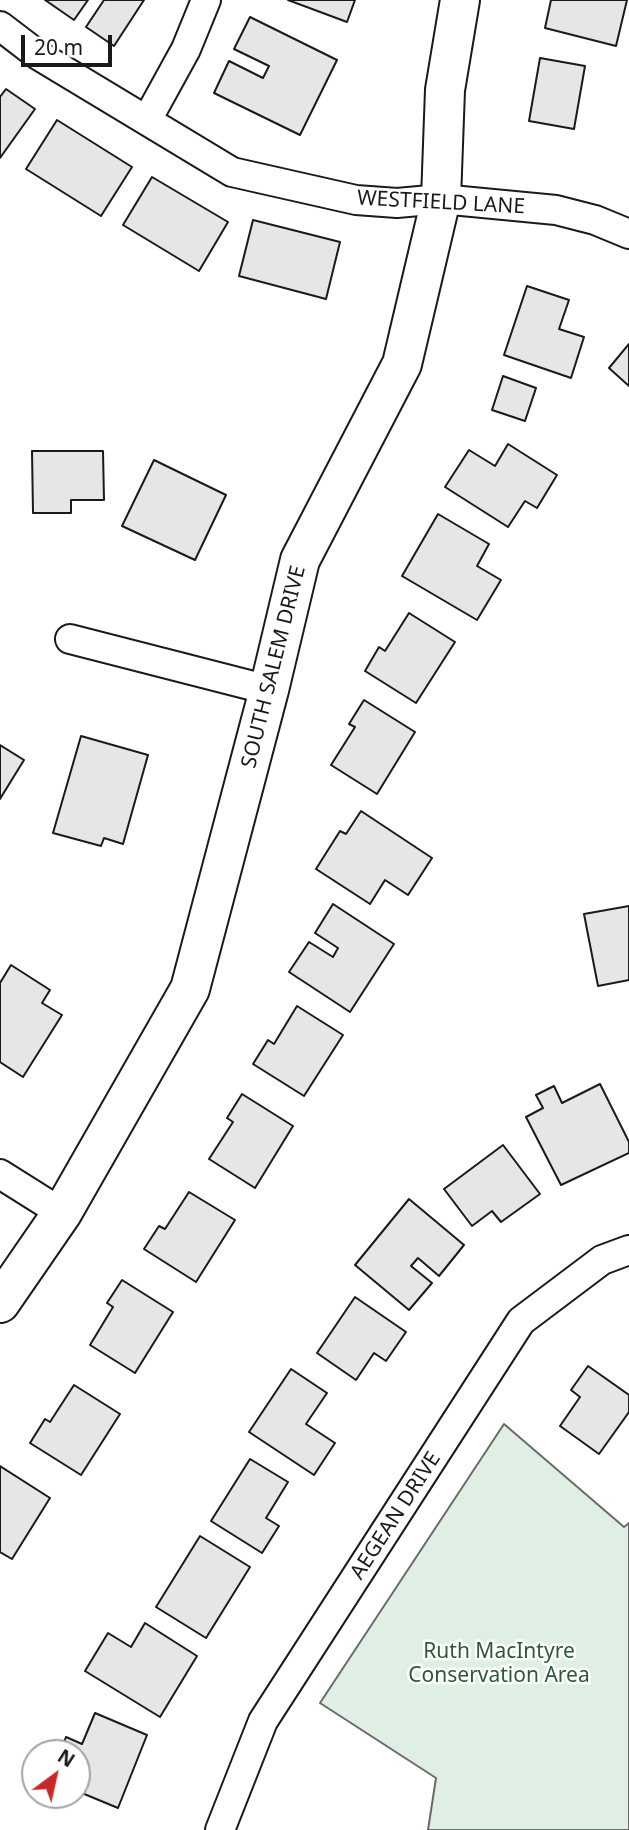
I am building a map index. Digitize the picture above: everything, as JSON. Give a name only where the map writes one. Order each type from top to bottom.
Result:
[{"type":"street","points":[[147,120],[186,49],[206,0]]},
{"type":"street","name":"SOUTH SALEM DRIVE","points":[[0,1303],[62,1213],[190,989],[269,690],[300,560],[402,364],[442,199],[445,90],[460,0]]},
{"type":"street","name":"WESTFIELD LANE","points":[[0,26],[38,55],[232,172],[356,201],[397,203],[442,199],[556,210],[595,220],[629,234]]},
{"type":"street","points":[[69,639],[269,690]]},
{"type":"street","points":[[0,1174],[62,1213]]},
{"type":"street","name":"AEGEAN DRIVE","points":[[220,1830],[263,1721],[521,1321],[602,1260],[629,1250]]},
{"type":"green space","name":"Ruth MacIntyre Conservation Area","points":[[504,1424],[624,1527],[629,1523],[629,1830],[428,1830],[436,1778],[320,1703]]},
{"type":"building","points":[[45,0],[88,0],[74,20]]},
{"type":"building","points":[[104,0],[144,0],[114,46],[86,27]]},
{"type":"building","points":[[288,0],[355,0],[347,22]]},
{"type":"building","points":[[551,0],[627,0],[616,46],[545,28]]},
{"type":"building","points":[[250,17],[337,60],[300,135],[214,93],[229,61],[263,78],[269,66],[234,49]]},
{"type":"building","points":[[540,58],[585,66],[574,129],[529,121]]},
{"type":"building","points":[[6,89],[35,109],[0,158],[0,97]]},
{"type":"building","points":[[57,120],[132,167],[101,216],[26,169]]},
{"type":"building","points":[[152,177],[228,222],[199,271],[123,225]]},
{"type":"building","points":[[253,220],[340,242],[326,299],[239,276]]},
{"type":"building","points":[[527,286],[569,300],[559,329],[584,337],[571,378],[504,355]]},
{"type":"building","points":[[629,344],[629,386],[609,368]]},
{"type":"building","points":[[503,376],[536,388],[525,421],[492,410]]},
{"type":"building","points":[[508,444],[557,475],[537,508],[525,501],[508,527],[445,487],[469,450],[495,466]]},
{"type":"building","points":[[32,451],[103,451],[104,500],[71,500],[71,513],[33,513]]},
{"type":"building","points":[[154,460],[226,495],[195,560],[122,526]]},
{"type":"building","points":[[438,514],[489,544],[477,566],[501,580],[477,620],[402,576]]},
{"type":"building","points":[[409,613],[455,642],[416,703],[365,671],[379,647],[385,651]]},
{"type":"building","points":[[364,700],[415,732],[377,794],[331,765],[355,727],[349,724]]},
{"type":"building","points":[[81,736],[148,755],[123,844],[104,838],[101,846],[53,833]]},
{"type":"building","points":[[0,745],[24,760],[0,799]]},
{"type":"building","points":[[361,811],[432,858],[408,895],[385,880],[370,904],[316,869],[340,831],[346,834]]},
{"type":"building","points":[[333,904],[394,944],[350,1012],[289,972],[309,942],[333,957],[338,948],[315,933]]},
{"type":"building","points":[[629,906],[629,980],[598,986],[584,914]]},
{"type":"building","points":[[11,965],[50,990],[42,1003],[62,1015],[23,1077],[0,1062],[0,983]]},
{"type":"building","points":[[297,1006],[343,1035],[304,1096],[253,1064],[268,1040],[274,1044]]},
{"type":"building","points":[[600,1084],[629,1142],[629,1153],[561,1185],[526,1117],[543,1108],[536,1095],[554,1086],[562,1103]]},
{"type":"building","points":[[242,1094],[293,1126],[255,1188],[209,1159],[233,1122],[227,1118]]},
{"type":"building","points":[[503,1145],[540,1194],[501,1222],[492,1211],[472,1226],[444,1189]]},
{"type":"building","points":[[189,1192],[235,1220],[196,1282],[144,1249],[159,1226],[165,1229]]},
{"type":"building","points":[[409,1199],[464,1245],[439,1276],[418,1258],[411,1266],[432,1283],[409,1310],[355,1265]]},
{"type":"building","points":[[122,1280],[173,1312],[135,1373],[90,1345],[113,1307],[107,1303]]},
{"type":"building","points":[[355,1297],[406,1332],[386,1361],[374,1353],[356,1380],[317,1353]]},
{"type":"building","points":[[588,1366],[629,1395],[629,1412],[599,1454],[560,1426],[580,1397],[571,1390]]},
{"type":"building","points":[[291,1369],[327,1393],[306,1424],[335,1443],[314,1475],[249,1432]]},
{"type":"building","points":[[74,1385],[120,1414],[81,1475],[30,1443],[45,1419],[50,1422]]},
{"type":"building","points":[[250,1459],[288,1482],[266,1518],[279,1526],[262,1553],[211,1521]]},
{"type":"building","points":[[0,1466],[50,1498],[12,1559],[0,1552]]},
{"type":"building","points":[[200,1536],[250,1567],[206,1638],[156,1607]]},
{"type":"building","points":[[145,1623],[197,1656],[160,1717],[85,1671],[108,1633],[131,1647]]},
{"type":"building","points":[[95,1713],[147,1735],[118,1808],[91,1797],[91,1739],[84,1739]]}]
